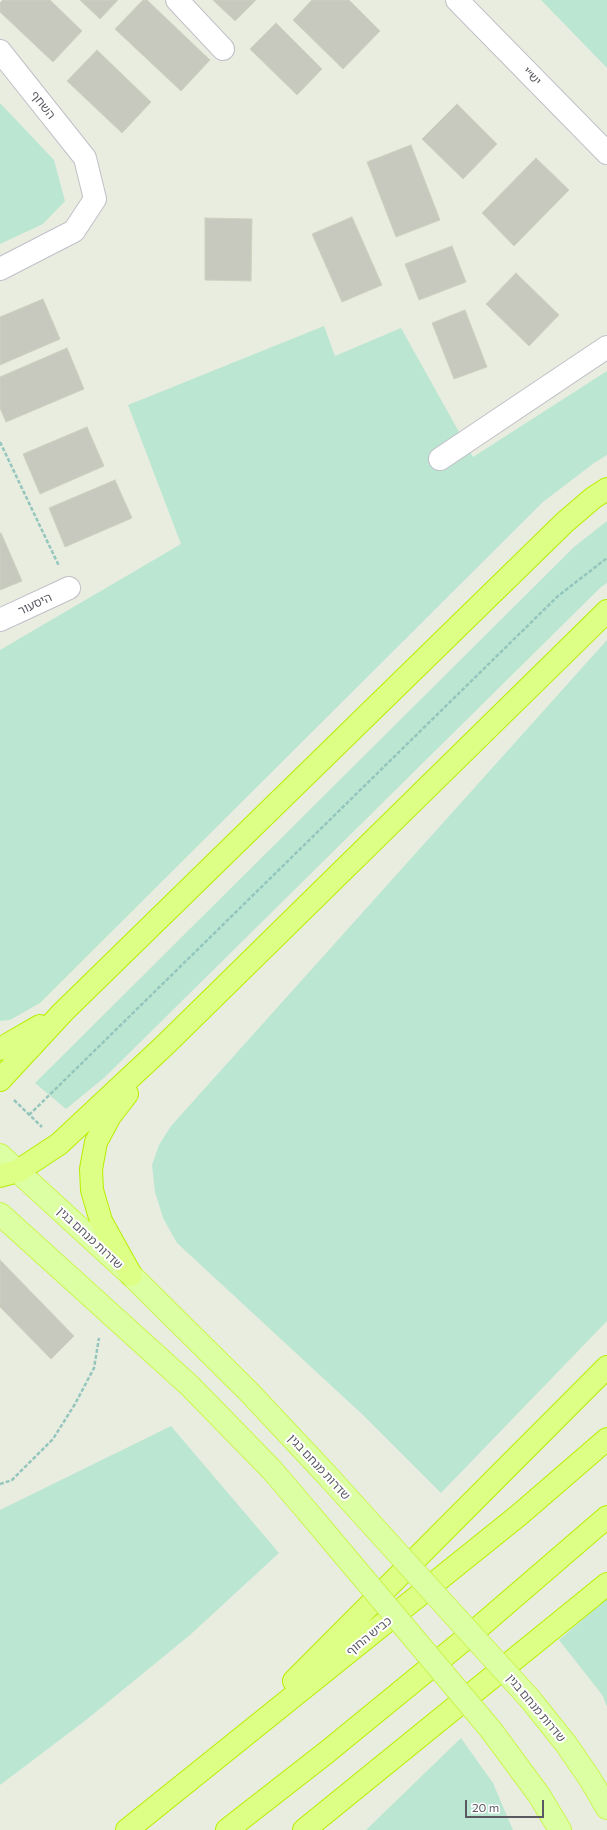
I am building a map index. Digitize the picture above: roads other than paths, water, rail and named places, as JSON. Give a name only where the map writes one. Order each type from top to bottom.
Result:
[{"type":"highway","points":[[0,1080],[63,1012],[565,522],[593,498],[607,489]]},
{"type":"highway","points":[[9,1174],[59,1144],[165,1045],[607,611]]},
{"type":"highway","points":[[0,1049],[63,1012]]},
{"type":"highway","points":[[131,1275],[101,1221],[92,1190],[91,1169],[96,1142],[110,1116],[165,1045]]},
{"type":"highway","points":[[217,1758],[607,1367]]},
{"type":"highway","name":"כביש החוף","points":[[126,1830],[519,1515],[607,1439]]},
{"type":"highway","points":[[227,1830],[328,1752],[470,1635],[607,1517]]},
{"type":"highway","points":[[304,1830],[607,1584]]},
{"type":"highway","points":[[313,1830],[358,1787]]},
{"type":"main road","name":"שדרות מנחם בגין","points":[[0,1155],[9,1174],[131,1275],[249,1392],[325,1473],[530,1699],[566,1744],[590,1779],[607,1808]]},
{"type":"main road","points":[[0,1214],[190,1386],[272,1470],[491,1730],[539,1795],[560,1830]]},
{"type":"street","points":[[177,0],[223,49]]},
{"type":"street","name":"יש״י","points":[[457,0],[607,153]]},
{"type":"street","name":"השחף","points":[[0,51],[85,158],[95,199],[74,231],[0,269]]},
{"type":"street","points":[[440,459],[607,347]]},
{"type":"street","name":"היסעור","points":[[0,620],[69,588]]}]
